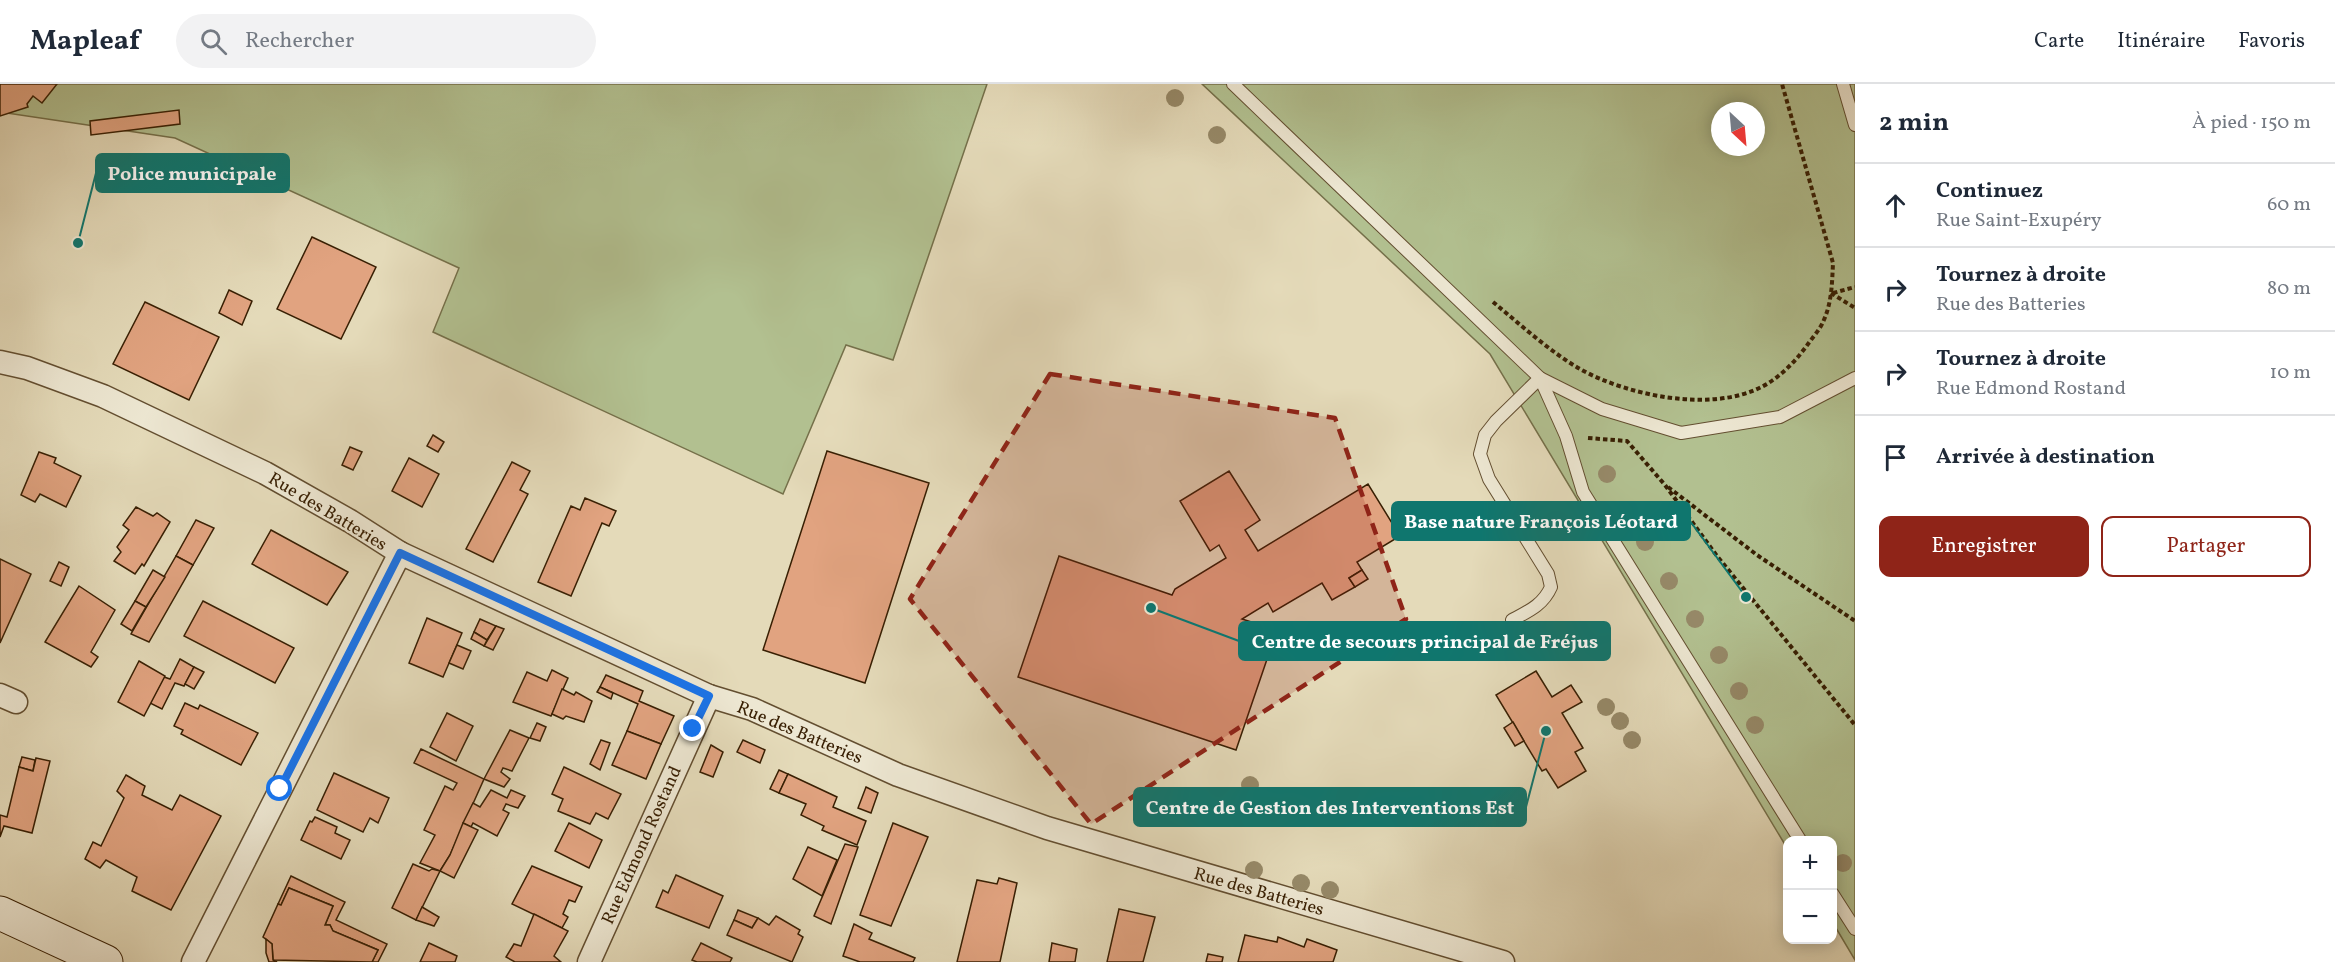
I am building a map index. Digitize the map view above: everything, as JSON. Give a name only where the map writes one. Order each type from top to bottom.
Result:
[{"type":"street","name":"Rue des Batteries","points":[[0,362],[27,368],[104,396],[244,463],[350,521],[400,553],[709,696],[752,709],[898,775],[1047,828],[1493,961]]},
{"type":"street","points":[[193,962],[400,553]]},
{"type":"street","name":"Rue Edmond Rostand","points":[[589,962],[709,696]]},
{"type":"street","points":[[0,913],[106,962]]},
{"type":"lane","points":[[1233,84],[1540,378],[1602,409],[1681,433],[1780,417],[1855,378]]},
{"type":"lane","points":[[1843,84],[1855,125]]},
{"type":"lane","points":[[1540,378],[1566,436],[1582,492],[1797,836]]},
{"type":"lane","points":[[1512,620],[1533,610],[1546,598],[1551,586],[1548,574],[1489,479],[1480,454],[1485,435],[1496,421],[1540,378]]},
{"type":"lane","points":[[1837,900],[1855,929]]},
{"type":"path","points":[[1490,300],[1526,330],[1581,370],[1622,388],[1673,399],[1699,400],[1725,398],[1751,391],[1772,381],[1797,360],[1823,322],[1831,293],[1833,263],[1782,84]]},
{"type":"path","points":[[1831,293],[1855,287]]},
{"type":"path","points":[[1831,293],[1855,308]]},
{"type":"path","points":[[1566,436],[1627,441],[1665,485],[1717,556],[1855,725]]},
{"type":"path","points":[[1665,485],[1757,555],[1855,621]]},
{"type":"highlighted area","points":[[1050,374],[1335,418],[1406,619],[1091,824],[910,599]]},
{"type":"green space","points":[[0,84],[987,84],[893,360],[846,345],[783,494],[433,332],[459,268],[175,138],[0,112]]},
{"type":"green space","points":[[1202,84],[1855,84],[1855,960],[1837,930],[1837,836],[1783,836],[1783,841],[1490,354]]},
{"type":"building","points":[[0,84],[57,84],[42,103],[33,96],[27,104],[28,107],[0,116]]},
{"type":"building","points":[[179,110],[180,124],[91,135],[90,121]]},
{"type":"building","points":[[312,237],[376,267],[341,339],[277,309]]},
{"type":"building","points":[[229,290],[252,301],[242,325],[219,313]]},
{"type":"building","points":[[145,302],[219,337],[189,400],[113,364]]},
{"type":"building","points":[[433,435],[444,442],[438,452],[427,446]]},
{"type":"building","points":[[350,447],[362,452],[353,470],[342,465]]},
{"type":"building","points":[[827,451],[929,483],[865,683],[763,650]]},
{"type":"building","points":[[39,452],[56,458],[54,463],[81,476],[66,507],[40,494],[35,502],[21,495]]},
{"type":"building","points":[[409,458],[439,474],[422,507],[392,491]]},
{"type":"building","points":[[512,462],[530,471],[520,490],[528,494],[493,562],[466,549]]},
{"type":"building","points":[[1229,471],[1260,520],[1245,530],[1258,551],[1368,484],[1400,536],[1357,562],[1362,570],[1349,578],[1355,587],[1332,600],[1322,583],[1273,612],[1268,603],[1242,619],[1277,630],[1236,750],[1018,677],[1059,556],[1172,595],[1175,589],[1226,558],[1219,545],[1210,551],[1180,501]]},
{"type":"building","points":[[585,498],[616,511],[609,526],[602,523],[571,596],[538,582],[571,506],[580,510]]},
{"type":"building","points":[[136,507],[153,516],[157,513],[170,522],[144,566],[142,564],[135,574],[114,561],[121,552],[117,547],[129,530],[123,525]]},
{"type":"building","points":[[196,520],[214,528],[193,565],[176,556]]},
{"type":"building","points":[[271,530],[348,572],[327,605],[252,564]]},
{"type":"building","points":[[176,556],[193,565],[149,642],[131,634]]},
{"type":"building","points":[[0,559],[31,574],[0,643]]},
{"type":"building","points":[[59,562],[69,567],[61,586],[50,581]]},
{"type":"building","points":[[153,570],[165,577],[146,607],[135,601]]},
{"type":"building","points":[[1362,570],[1368,579],[1355,587],[1349,578]]},
{"type":"building","points":[[79,586],[115,610],[91,652],[98,657],[91,667],[45,642]]},
{"type":"building","points":[[135,601],[146,607],[132,631],[121,624]]},
{"type":"building","points":[[203,601],[294,648],[275,683],[184,636]]},
{"type":"building","points":[[427,618],[462,633],[443,677],[409,663]]},
{"type":"building","points":[[480,619],[496,626],[487,640],[474,632]]},
{"type":"building","points":[[496,626],[504,629],[493,650],[484,646]]},
{"type":"building","points":[[474,632],[487,640],[484,646],[471,639]]},
{"type":"building","points":[[457,645],[471,651],[463,669],[449,663]]},
{"type":"building","points":[[180,659],[194,667],[184,686],[175,683],[162,709],[150,703],[164,677],[170,679]]},
{"type":"building","points":[[139,661],[165,676],[144,716],[118,702]]},
{"type":"building","points":[[194,667],[204,672],[194,689],[185,684]]},
{"type":"building","points":[[552,670],[568,678],[551,716],[513,702],[527,672],[547,681]]},
{"type":"building","points":[[1536,671],[1552,697],[1571,685],[1582,702],[1562,713],[1583,748],[1575,752],[1586,771],[1558,788],[1546,769],[1542,771],[1496,695]]},
{"type":"building","points":[[606,675],[643,691],[639,701],[674,716],[661,744],[627,731],[638,704],[600,687]]},
{"type":"building","points":[[600,687],[613,693],[611,699],[597,692]]},
{"type":"building","points":[[562,689],[574,695],[576,692],[592,701],[584,722],[566,716],[563,719],[552,714]]},
{"type":"building","points":[[185,703],[198,709],[200,705],[258,733],[241,765],[181,734],[183,730],[174,726]]},
{"type":"building","points":[[447,713],[473,726],[456,761],[430,747]]},
{"type":"building","points":[[1513,722],[1524,741],[1515,746],[1504,728]]},
{"type":"building","points":[[537,723],[546,727],[540,741],[530,738]]},
{"type":"building","points":[[510,730],[529,738],[512,771],[503,768],[501,772],[510,779],[504,787],[484,779]]},
{"type":"building","points":[[627,731],[661,744],[646,779],[612,765]]},
{"type":"building","points":[[601,740],[610,743],[600,770],[590,764]]},
{"type":"building","points":[[743,740],[765,750],[760,763],[737,752]]},
{"type":"building","points":[[711,745],[723,752],[713,777],[700,772]]},
{"type":"building","points":[[421,749],[484,779],[450,855],[440,871],[420,863],[435,835],[424,830],[445,786],[453,790],[457,783],[414,763]]},
{"type":"building","points":[[22,757],[35,760],[33,771],[19,767]]},
{"type":"building","points":[[36,758],[50,761],[32,833],[4,826],[0,837],[0,815],[7,817],[19,767],[33,771]]},
{"type":"building","points":[[564,767],[621,794],[608,819],[596,813],[590,824],[558,811],[563,799],[552,794]]},
{"type":"building","points":[[779,770],[788,774],[779,793],[770,789]]},
{"type":"building","points":[[334,773],[389,798],[378,823],[370,818],[363,832],[317,810]]},
{"type":"building","points":[[788,774],[837,797],[833,807],[866,821],[857,845],[822,830],[824,826],[801,815],[806,804],[779,793]]},
{"type":"building","points":[[126,775],[145,786],[142,795],[172,810],[180,795],[221,816],[171,910],[132,891],[137,877],[106,860],[100,868],[85,859],[93,842],[101,846],[124,798],[117,791]]},
{"type":"building","points":[[866,787],[878,793],[871,813],[858,808]]},
{"type":"building","points":[[491,790],[507,798],[511,790],[525,796],[518,808],[506,804],[503,810],[509,813],[497,836],[473,823],[471,827],[463,823],[473,803],[480,807]]},
{"type":"building","points":[[315,817],[337,827],[335,833],[350,840],[341,859],[301,840],[310,821],[312,822]]},
{"type":"building","points":[[463,823],[478,830],[454,878],[440,871],[450,855]]},
{"type":"building","points":[[569,823],[602,840],[589,868],[555,851]]},
{"type":"building","points":[[893,823],[928,837],[891,926],[860,915]]},
{"type":"building","points":[[845,844],[858,847],[831,924],[814,916]]},
{"type":"building","points":[[808,847],[837,860],[822,896],[793,879]]},
{"type":"building","points":[[413,864],[429,871],[432,869],[440,871],[416,920],[392,908]]},
{"type":"building","points":[[532,866],[582,887],[575,902],[569,900],[563,914],[568,917],[562,928],[512,904]]},
{"type":"building","points":[[676,875],[723,896],[709,928],[656,907],[663,890],[668,893]]},
{"type":"building","points":[[291,876],[345,902],[336,920],[387,944],[378,962],[372,962],[378,950],[333,931],[330,925],[325,925],[333,906],[289,888],[281,905],[278,904]]},
{"type":"building","points":[[999,878],[1017,883],[1000,962],[957,962],[977,880],[997,884]]},
{"type":"building","points":[[289,888],[333,906],[325,925],[330,925],[333,931],[378,950],[372,962],[273,960],[272,944],[263,937],[278,904],[281,905]]},
{"type":"building","points":[[422,907],[439,917],[434,926],[416,920]]},
{"type":"building","points":[[1119,909],[1155,917],[1143,962],[1107,962]]},
{"type":"building","points":[[738,910],[758,918],[752,928],[734,920]]},
{"type":"building","points":[[534,914],[568,931],[554,956],[561,962],[515,962],[506,957],[514,944],[521,946]]},
{"type":"building","points":[[776,916],[800,930],[798,934],[803,937],[792,962],[727,935],[734,920],[752,928],[758,918],[769,925]]},
{"type":"building","points":[[854,924],[872,933],[869,939],[915,958],[913,962],[860,962],[843,956]]},
{"type":"building","points":[[1245,935],[1277,942],[1278,937],[1304,947],[1307,939],[1337,950],[1333,962],[1238,962]]},
{"type":"building","points":[[266,939],[272,944],[273,960],[277,962],[269,962],[266,953]]},
{"type":"building","points":[[429,943],[457,956],[455,962],[420,962]]},
{"type":"building","points":[[701,943],[732,958],[730,962],[692,960]]},
{"type":"building","points":[[1052,943],[1077,949],[1075,962],[1049,962]]},
{"type":"building","points":[[1208,954],[1223,957],[1222,962],[1206,962]]},
{"type":"place","name":"Police municipale","points":[[78,243]]},
{"type":"place","name":"Base nature François Léotard","points":[[1746,597]]},
{"type":"place","name":"Centre de secours principal de Fréjus","points":[[1151,608]]},
{"type":"place","name":"Centre de Gestion des Interventions Est","points":[[1546,731]]},
{"type":"route","points":[[280,789],[400,553],[709,696],[693,729]]}]
